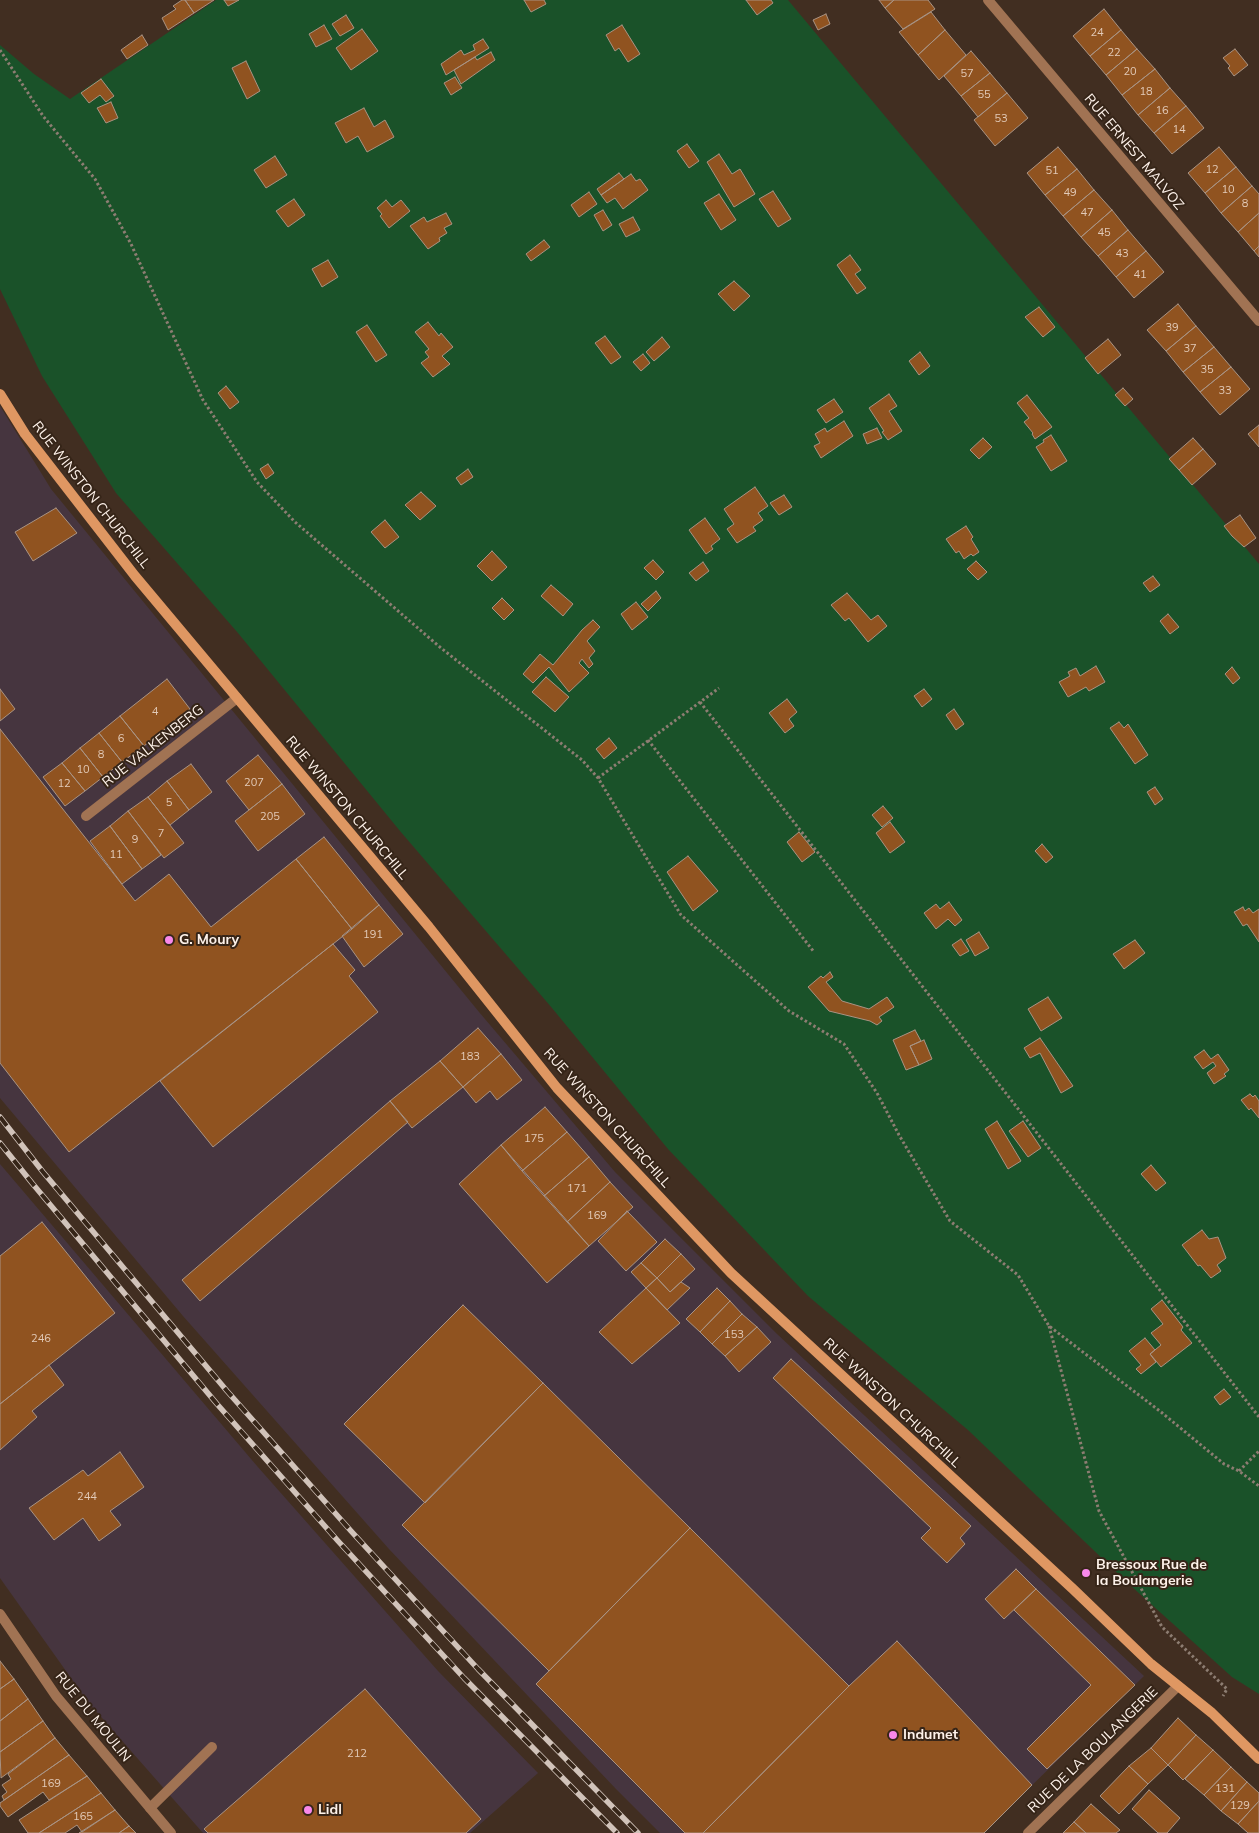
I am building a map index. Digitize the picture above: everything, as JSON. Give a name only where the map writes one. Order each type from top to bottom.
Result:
[{"type":"main road","name":"RUE WINSTON CHURCHILL","points":[[0,394],[25,434],[135,576],[429,927],[557,1088],[731,1273],[1066,1582],[1151,1664],[1212,1713],[1259,1759]]},
{"type":"street","name":"RUE ERNEST MALVOZ","points":[[988,0],[1259,321]]},
{"type":"street","name":"RUE VALKENBERG","points":[[86,816],[237,698]]},
{"type":"street","name":"RUE DU MOULIN","points":[[0,1614],[56,1696],[171,1833]]},
{"type":"street","name":"RUE DE LA BOULANGERIE","points":[[1028,1833],[1178,1686]]},
{"type":"street","points":[[150,1808],[212,1747]]},
{"type":"path","points":[[0,50],[43,116],[95,179],[131,244],[203,400],[257,482],[295,522],[441,648],[582,760],[598,778],[681,915],[789,1011],[844,1044],[877,1093],[898,1135],[950,1220],[1018,1275],[1049,1326],[1099,1511],[1162,1627],[1227,1689],[1212,1713]]},
{"type":"path","points":[[598,778],[719,688]]},
{"type":"path","points":[[700,702],[1259,1417]]},
{"type":"path","points":[[648,740],[814,952]]},
{"type":"path","points":[[1049,1326],[1161,1412],[1224,1464],[1239,1471],[1259,1486]]},
{"type":"path","points":[[1239,1471],[1259,1450]]},
{"type":"shaded area","points":[[0,406],[51,489],[479,1012],[615,1172],[777,1334],[1144,1676],[983,1833],[660,1833],[389,1549],[183,1316],[0,1098]]},
{"type":"shaded area","points":[[0,1164],[257,1466],[438,1671],[538,1773],[470,1833],[203,1833],[88,1702],[0,1578]]},
{"type":"green space","points":[[216,0],[788,0],[1259,564],[1259,1694],[1232,1677],[1131,1586],[968,1430],[808,1296],[668,1149],[552,1008],[400,831],[238,633],[116,493],[42,376],[0,289],[0,45],[34,74],[70,99]]},
{"type":"building","points":[[185,0],[194,13],[168,30],[162,18],[176,9],[173,6]]},
{"type":"building","points":[[185,0],[214,0],[194,13]]},
{"type":"building","points":[[224,0],[239,0],[228,6]]},
{"type":"building","points":[[524,0],[544,0],[546,4],[531,12]]},
{"type":"building","points":[[746,0],[771,0],[773,3],[757,15]]},
{"type":"building","points":[[879,0],[894,0],[885,8]]},
{"type":"building","points":[[894,0],[928,0],[935,9],[903,29],[885,8]]},
{"type":"building","points":[[1104,9],[1121,30],[1090,56],[1073,36]]},
{"type":"building","points":[[931,12],[945,30],[918,55],[899,32]]},
{"type":"building","points":[[826,14],[830,24],[818,30],[813,20]]},
{"type":"building","points":[[346,15],[354,28],[340,36],[332,24]]},
{"type":"building","points":[[324,25],[332,39],[316,47],[309,34]]},
{"type":"building","points":[[622,25],[640,54],[628,62],[619,48],[615,51],[606,35]]},
{"type":"building","points":[[362,29],[378,51],[351,70],[336,48]]},
{"type":"building","points":[[945,30],[966,55],[939,80],[918,55]]},
{"type":"building","points":[[1121,30],[1137,49],[1106,75],[1090,56]]},
{"type":"building","points":[[142,35],[148,45],[127,59],[121,50]]},
{"type":"building","points":[[483,39],[489,48],[446,75],[441,64],[461,50],[464,55],[475,50],[473,45]]},
{"type":"building","points":[[1137,49],[1155,69],[1122,95],[1106,75]]},
{"type":"building","points":[[1235,49],[1248,65],[1234,76],[1228,68],[1230,66],[1223,58]]},
{"type":"building","points":[[971,51],[990,73],[961,96],[944,76]]},
{"type":"building","points":[[491,52],[495,60],[461,84],[454,70],[475,57],[477,60]]},
{"type":"building","points":[[246,61],[260,91],[247,99],[232,68]]},
{"type":"building","points":[[1155,69],[1170,88],[1138,115],[1122,95]]},
{"type":"building","points":[[990,73],[1007,93],[978,117],[961,96]]},
{"type":"building","points":[[455,77],[462,88],[451,95],[444,83]]},
{"type":"building","points":[[101,79],[114,96],[106,102],[100,95],[89,103],[81,93]]},
{"type":"building","points":[[1170,88],[1186,106],[1154,133],[1138,115]]},
{"type":"building","points":[[1007,93],[1028,118],[995,146],[974,120]]},
{"type":"building","points":[[111,102],[118,118],[106,123],[97,108]]},
{"type":"building","points":[[1186,106],[1204,128],[1172,154],[1154,133]]},
{"type":"building","points":[[364,108],[374,127],[385,120],[394,137],[367,152],[358,136],[346,143],[335,123]]},
{"type":"building","points":[[687,144],[699,161],[689,168],[677,151]]},
{"type":"building","points":[[1058,147],[1077,169],[1045,195],[1027,173]]},
{"type":"building","points":[[1219,147],[1236,167],[1205,193],[1188,173]]},
{"type":"building","points":[[719,154],[732,174],[740,169],[755,194],[734,207],[707,162]]},
{"type":"building","points":[[275,156],[287,175],[266,188],[254,170]]},
{"type":"building","points":[[1236,167],[1252,186],[1221,213],[1205,193]]},
{"type":"building","points":[[1077,169],[1094,190],[1063,216],[1045,195]]},
{"type":"building","points":[[619,173],[624,179],[601,195],[597,189]]},
{"type":"building","points":[[631,174],[636,181],[640,179],[648,190],[623,209],[615,198],[607,203],[601,195]]},
{"type":"building","points":[[1252,186],[1259,194],[1259,213],[1238,232],[1221,213]]},
{"type":"building","points":[[1094,190],[1112,210],[1081,237],[1063,216]]},
{"type":"building","points":[[773,191],[791,219],[778,227],[759,199]]},
{"type":"building","points":[[589,192],[597,204],[579,217],[571,205]]},
{"type":"building","points":[[719,194],[736,220],[721,230],[704,203]]},
{"type":"building","points":[[294,199],[305,215],[288,227],[276,211]]},
{"type":"building","points":[[386,200],[392,207],[401,200],[410,211],[389,228],[380,216],[382,214],[377,208]]},
{"type":"building","points":[[603,210],[612,225],[603,231],[594,215]]},
{"type":"building","points":[[1112,210],[1128,230],[1098,256],[1081,237]]},
{"type":"building","points":[[446,213],[452,224],[444,228],[447,233],[439,238],[440,241],[428,249],[410,226],[424,217],[427,222]]},
{"type":"building","points":[[1259,213],[1259,246],[1254,251],[1238,232]]},
{"type":"building","points":[[633,217],[640,230],[626,237],[619,224]]},
{"type":"building","points":[[1128,230],[1146,251],[1116,277],[1098,256]]},
{"type":"building","points":[[544,240],[550,247],[531,261],[526,254]]},
{"type":"building","points":[[1259,246],[1259,257],[1254,251]]},
{"type":"building","points":[[1146,251],[1164,272],[1134,298],[1116,277]]},
{"type":"building","points":[[850,255],[861,270],[855,274],[866,288],[857,294],[837,265]]},
{"type":"building","points":[[328,260],[338,277],[322,287],[312,269]]},
{"type":"building","points":[[734,281],[750,296],[734,311],[718,294]]},
{"type":"building","points":[[1178,304],[1196,326],[1166,351],[1147,330]]},
{"type":"building","points":[[1039,307],[1055,327],[1043,337],[1025,317]]},
{"type":"building","points":[[428,322],[439,336],[441,333],[453,347],[442,356],[450,364],[433,377],[421,363],[429,357],[425,352],[429,349],[415,332]]},
{"type":"building","points":[[367,325],[387,355],[376,362],[356,332]]},
{"type":"building","points":[[1196,326],[1214,347],[1183,372],[1166,351]]},
{"type":"building","points":[[605,336],[621,357],[611,364],[595,343]]},
{"type":"building","points":[[662,337],[670,347],[654,361],[646,352]]},
{"type":"building","points":[[1108,339],[1121,355],[1098,374],[1085,358]]},
{"type":"building","points":[[1214,347],[1231,367],[1200,392],[1183,372]]},
{"type":"building","points":[[920,352],[930,366],[919,375],[909,361]]},
{"type":"building","points":[[643,354],[650,363],[641,371],[633,362]]},
{"type":"building","points":[[1231,367],[1250,389],[1220,415],[1200,392]]},
{"type":"building","points":[[226,386],[239,402],[230,409],[218,393]]},
{"type":"building","points":[[1123,388],[1133,399],[1125,406],[1115,395]]},
{"type":"building","points":[[889,394],[897,406],[889,411],[902,431],[888,440],[869,408]]},
{"type":"building","points":[[1027,395],[1052,427],[1035,439],[1033,433],[1024,422],[1029,418],[1017,403]]},
{"type":"building","points":[[834,399],[843,412],[826,423],[817,410]]},
{"type":"building","points":[[844,421],[853,436],[821,458],[814,446],[820,443],[815,434],[825,428],[827,432]]},
{"type":"building","points":[[1259,425],[1259,447],[1248,434]]},
{"type":"building","points":[[877,428],[882,438],[867,444],[863,434]]},
{"type":"building","points":[[1051,435],[1067,461],[1051,471],[1036,447]]},
{"type":"building","points":[[983,438],[992,447],[979,459],[970,450]]},
{"type":"building","points":[[1193,438],[1203,449],[1179,470],[1169,459]]},
{"type":"building","points":[[1203,449],[1216,464],[1192,485],[1179,470]]},
{"type":"building","points":[[268,464],[274,473],[266,479],[260,469]]},
{"type":"building","points":[[468,469],[473,477],[461,485],[456,478]]},
{"type":"building","points":[[755,487],[768,506],[758,513],[763,520],[753,527],[756,531],[737,543],[727,529],[734,524],[724,509]]},
{"type":"building","points":[[421,492],[436,506],[420,520],[405,505]]},
{"type":"building","points":[[784,495],[792,507],[779,515],[770,503]]},
{"type":"building","points":[[56,508],[77,533],[33,561],[15,532]]},
{"type":"building","points":[[1240,515],[1256,538],[1244,547],[1224,526]]},
{"type":"building","points":[[705,518],[720,539],[711,546],[713,549],[706,554],[689,530]]},
{"type":"building","points":[[385,520],[399,537],[385,548],[371,532]]},
{"type":"building","points":[[966,526],[979,552],[973,556],[971,554],[964,559],[959,551],[956,553],[946,539]]},
{"type":"building","points":[[492,551],[507,567],[492,581],[477,566]]},
{"type":"building","points":[[653,560],[664,572],[656,580],[644,568]]},
{"type":"building","points":[[976,561],[987,572],[978,580],[967,569]]},
{"type":"building","points":[[703,562],[709,571],[696,581],[689,573]]},
{"type":"building","points":[[1153,576],[1160,585],[1150,592],[1143,583]]},
{"type":"building","points":[[551,585],[573,604],[563,616],[541,596]]},
{"type":"building","points":[[656,591],[661,598],[648,611],[641,604]]},
{"type":"building","points":[[847,593],[871,620],[878,615],[887,626],[868,642],[849,618],[845,621],[831,605]]},
{"type":"building","points":[[502,598],[514,610],[504,620],[492,608]]},
{"type":"building","points":[[636,602],[648,617],[632,630],[621,614]]},
{"type":"building","points":[[1168,614],[1179,627],[1170,634],[1160,621]]},
{"type":"building","points":[[593,620],[600,627],[587,641],[595,651],[589,658],[593,664],[589,668],[582,659],[579,663],[589,673],[569,692],[549,667],[533,683],[523,674],[540,654],[553,665],[582,630]]},
{"type":"building","points":[[1096,666],[1105,682],[1089,691],[1086,687],[1068,697],[1059,682],[1070,676],[1068,672],[1076,668],[1080,676]]},
{"type":"building","points":[[1232,667],[1240,678],[1233,684],[1225,674]]},
{"type":"building","points":[[546,677],[569,697],[555,712],[532,692]]},
{"type":"building","points":[[167,679],[190,709],[144,746],[120,716]]},
{"type":"building","points":[[0,689],[15,709],[0,721]]},
{"type":"building","points":[[924,689],[932,699],[922,707],[914,696]]},
{"type":"building","points":[[787,699],[797,712],[789,719],[794,726],[785,733],[769,713]]},
{"type":"building","points":[[954,709],[964,724],[956,730],[946,715]]},
{"type":"building","points":[[120,716],[144,746],[122,762],[99,733]]},
{"type":"building","points":[[1119,722],[1124,728],[1128,724],[1148,755],[1135,764],[1110,728]]},
{"type":"building","name":"G. Moury","points":[[0,729],[135,901],[169,874],[211,927],[296,859],[352,929],[69,1152],[0,1063]]},
{"type":"building","points":[[99,733],[122,762],[103,777],[80,748]]},
{"type":"building","points":[[609,738],[617,748],[604,759],[596,749]]},
{"type":"building","points":[[80,748],[103,777],[85,791],[62,763]]},
{"type":"building","points":[[258,755],[282,784],[249,810],[226,781]]},
{"type":"building","points":[[62,763],[85,791],[65,806],[43,777]]},
{"type":"building","points":[[191,764],[212,792],[189,810],[167,781]]},
{"type":"building","points":[[167,781],[189,810],[170,825],[148,797]]},
{"type":"building","points":[[282,784],[305,814],[258,851],[235,821]]},
{"type":"building","points":[[1155,787],[1163,799],[1155,805],[1147,792]]},
{"type":"building","points":[[148,797],[184,843],[164,858],[128,811]]},
{"type":"building","points":[[883,806],[893,818],[882,827],[872,815]]},
{"type":"building","points":[[128,811],[161,855],[142,869],[110,826]]},
{"type":"building","points":[[890,822],[905,842],[890,853],[876,833]]},
{"type":"building","points":[[110,826],[142,869],[122,884],[90,841]]},
{"type":"building","points":[[799,832],[815,852],[802,862],[787,842]]},
{"type":"building","points":[[324,837],[379,905],[352,929],[296,859]]},
{"type":"building","points":[[1042,844],[1053,857],[1046,863],[1035,851]]},
{"type":"building","points":[[688,856],[718,891],[693,911],[667,872]]},
{"type":"building","points":[[949,902],[962,920],[955,926],[948,919],[936,929],[924,913],[936,904],[940,909]]},
{"type":"building","points":[[379,905],[403,934],[364,967],[342,936]]},
{"type":"building","points":[[1243,907],[1245,911],[1249,908],[1253,913],[1259,909],[1259,942],[1247,924],[1243,926],[1234,912]]},
{"type":"building","points":[[979,932],[989,948],[975,956],[966,940]]},
{"type":"building","points":[[961,939],[969,951],[960,956],[952,945]]},
{"type":"building","points":[[1135,940],[1145,953],[1124,969],[1113,954]]},
{"type":"building","points":[[333,944],[355,970],[349,976],[378,1012],[213,1147],[160,1081]]},
{"type":"building","points":[[830,972],[833,977],[826,982],[842,1001],[869,1009],[887,997],[894,1007],[879,1017],[882,1021],[877,1025],[870,1021],[829,1011],[808,987],[821,976],[823,978]]},
{"type":"building","points":[[1048,997],[1062,1018],[1041,1031],[1028,1009]]},
{"type":"building","points":[[478,1028],[501,1054],[463,1087],[440,1061]]},
{"type":"building","points":[[915,1030],[921,1041],[910,1046],[919,1065],[906,1070],[893,1040]]},
{"type":"building","points":[[1040,1038],[1073,1086],[1061,1093],[1040,1053],[1030,1058],[1024,1048]]},
{"type":"building","points":[[924,1040],[932,1059],[919,1065],[910,1046]]},
{"type":"building","points":[[1204,1050],[1211,1059],[1218,1054],[1229,1070],[1224,1074],[1226,1076],[1214,1084],[1207,1073],[1216,1066],[1213,1062],[1203,1069],[1194,1057]]},
{"type":"building","points":[[501,1054],[522,1080],[497,1100],[490,1091],[476,1103],[463,1087]]},
{"type":"building","points":[[440,1061],[463,1087],[412,1128],[390,1101]]},
{"type":"building","points":[[1250,1094],[1253,1097],[1255,1095],[1259,1101],[1259,1118],[1241,1100]]},
{"type":"building","points":[[390,1101],[408,1122],[200,1301],[182,1280]]},
{"type":"building","points":[[545,1107],[567,1132],[522,1171],[501,1145]]},
{"type":"building","points":[[997,1121],[1021,1161],[1008,1169],[985,1129]]},
{"type":"building","points":[[1023,1121],[1041,1148],[1028,1157],[1009,1131]]},
{"type":"building","points":[[567,1132],[589,1157],[544,1196],[522,1171]]},
{"type":"building","points":[[501,1145],[589,1246],[547,1283],[459,1184]]},
{"type":"building","points":[[589,1157],[610,1182],[567,1222],[544,1196]]},
{"type":"building","points":[[1151,1165],[1166,1183],[1156,1191],[1141,1174]]},
{"type":"building","points":[[610,1182],[633,1207],[589,1246],[567,1222]]},
{"type":"building","points":[[627,1211],[657,1242],[626,1271],[598,1241]]},
{"type":"building","points":[[42,1222],[115,1313],[0,1404],[0,1256]]},
{"type":"building","points":[[1202,1230],[1209,1239],[1218,1237],[1226,1258],[1217,1265],[1221,1271],[1211,1278],[1200,1265],[1198,1266],[1182,1245]]},
{"type":"building","points":[[665,1239],[681,1254],[657,1278],[641,1263]]},
{"type":"building","points":[[681,1254],[695,1269],[670,1292],[657,1278]]},
{"type":"building","points":[[641,1263],[657,1278],[646,1288],[631,1272]]},
{"type":"building","points":[[657,1278],[670,1292],[681,1282],[690,1288],[667,1310],[646,1288]]},
{"type":"building","points":[[646,1288],[680,1323],[632,1364],[599,1332]]},
{"type":"building","points":[[717,1288],[730,1301],[700,1332],[686,1319]]},
{"type":"building","points":[[1162,1300],[1183,1327],[1181,1330],[1192,1343],[1161,1367],[1150,1354],[1161,1345],[1151,1333],[1163,1324],[1151,1309]]},
{"type":"building","points":[[730,1301],[742,1314],[712,1344],[700,1332]]},
{"type":"building","points":[[463,1305],[543,1383],[425,1503],[344,1424]]},
{"type":"building","points":[[742,1314],[757,1327],[725,1356],[712,1344]]},
{"type":"building","points":[[757,1327],[771,1342],[739,1372],[725,1356]]},
{"type":"building","points":[[1145,1338],[1155,1350],[1150,1354],[1156,1362],[1141,1374],[1136,1369],[1141,1365],[1129,1351]]},
{"type":"building","points":[[791,1359],[971,1526],[960,1538],[965,1544],[947,1563],[921,1538],[931,1528],[773,1378]]},
{"type":"building","points":[[49,1365],[64,1385],[32,1411],[37,1417],[0,1450],[0,1404]]},
{"type":"building","points":[[543,1383],[690,1528],[549,1671],[402,1525]]},
{"type":"building","points":[[1224,1389],[1231,1397],[1220,1405],[1214,1397]]},
{"type":"building","points":[[120,1452],[144,1487],[110,1511],[121,1525],[99,1541],[83,1518],[54,1540],[29,1508],[83,1470],[88,1476]]},
{"type":"building","points":[[690,1528],[849,1686],[703,1833],[685,1833],[536,1684]]},
{"type":"building","points":[[1016,1569],[1036,1589],[1004,1619],[985,1599]]},
{"type":"building","points":[[1036,1589],[1135,1685],[1047,1769],[1027,1749],[1091,1685],[1014,1610]]},
{"type":"building","name":"Indumet","points":[[897,1641],[1032,1785],[984,1833],[703,1833],[849,1686]]},
{"type":"building","points":[[0,1661],[14,1679],[0,1689]]},
{"type":"building","points":[[14,1679],[28,1699],[0,1721],[0,1689]]},
{"type":"building","points":[[365,1689],[481,1819],[466,1833],[208,1833],[204,1829]]},
{"type":"building","points":[[28,1699],[43,1721],[0,1752],[0,1721]]},
{"type":"building","points":[[1178,1718],[1196,1735],[1168,1765],[1151,1748]]},
{"type":"building","points":[[43,1721],[55,1738],[1,1778],[0,1752]]},
{"type":"building","points":[[1196,1735],[1213,1750],[1183,1780],[1168,1765]]},
{"type":"building","points":[[55,1738],[69,1755],[4,1800],[2,1796],[7,1792],[2,1785],[11,1779],[8,1774]]},
{"type":"building","points":[[1151,1748],[1168,1765],[1148,1784],[1129,1766]]},
{"type":"building","points":[[1213,1750],[1231,1767],[1204,1795],[1185,1779]]},
{"type":"building","points":[[69,1755],[87,1776],[49,1800],[43,1792],[8,1817],[0,1803]]},
{"type":"building","points":[[1129,1766],[1148,1784],[1119,1814],[1100,1796]]},
{"type":"building","points":[[1231,1767],[1247,1782],[1221,1811],[1204,1795]]},
{"type":"building","points":[[87,1776],[101,1793],[39,1833],[28,1833],[19,1820]]},
{"type":"building","points":[[1247,1782],[1259,1793],[1259,1801],[1238,1824],[1221,1811]]},
{"type":"building","points":[[1149,1790],[1180,1818],[1167,1833],[1158,1833],[1132,1809]]},
{"type":"building","points":[[101,1793],[115,1810],[82,1832],[77,1825],[65,1833],[39,1833]]},
{"type":"building","points":[[1259,1801],[1259,1833],[1248,1833],[1238,1824]]},
{"type":"building","points":[[1091,1804],[1120,1830],[1116,1833],[1086,1833],[1074,1822]]},
{"type":"building","points":[[115,1810],[129,1826],[119,1833],[79,1833]]},
{"type":"building","points":[[1074,1822],[1086,1833],[1063,1833]]},
{"type":"building","points":[[129,1826],[136,1833],[119,1833]]},
{"type":"railway","points":[[0,1117],[43,1172],[227,1391],[351,1531],[478,1669],[638,1833]]},
{"type":"railway","points":[[0,1143],[217,1404],[338,1541],[464,1678],[617,1833]]},
{"type":"place","name":"G. Moury","points":[[169,940]]},
{"type":"place","name":"Bressoux Rue de la Boulangerie","points":[[1086,1573]]},
{"type":"place","name":"Indumet","points":[[893,1735]]},
{"type":"place","name":"Lidl","points":[[308,1810]]}]
